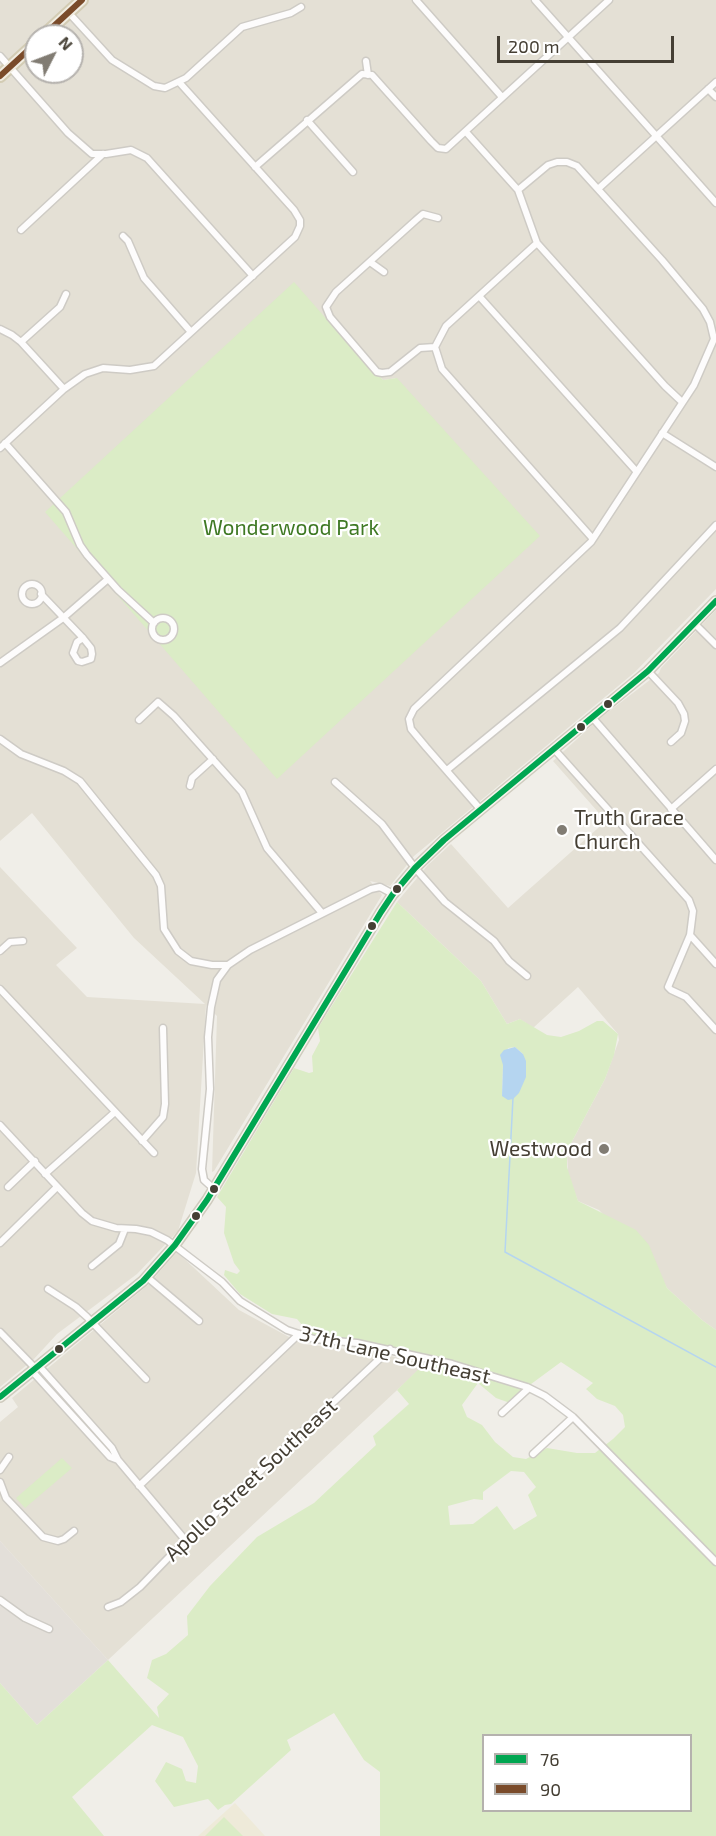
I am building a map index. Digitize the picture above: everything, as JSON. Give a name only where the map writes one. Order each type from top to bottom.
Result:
[{"type":"main road","points":[[57,24],[82,0]]},
{"type":"main road","points":[[0,76],[24,54]]},
{"type":"main road","points":[[0,1397],[147,1277],[175,1245],[214,1189],[393,894],[415,868],[444,840],[648,671],[716,601]]},
{"type":"street","points":[[416,0],[502,97]]},
{"type":"street","points":[[535,0],[716,203]]},
{"type":"street","points":[[255,167],[362,74],[372,75],[438,148],[446,149],[609,0]]},
{"type":"street","points":[[69,13],[112,60],[138,78],[154,86],[165,87],[179,82],[243,27],[291,13],[302,7]]},
{"type":"street","points":[[0,56],[80,145],[92,154],[131,150],[147,158],[253,276]]},
{"type":"street","points":[[366,61],[368,75]]},
{"type":"street","points":[[154,623],[108,579],[80,545],[61,505],[2,446],[64,389],[94,369],[130,370],[154,366],[295,237],[300,220],[294,210],[179,82]]},
{"type":"street","points":[[598,189],[716,82]]},
{"type":"street","points":[[708,89],[716,98]]},
{"type":"street","points":[[307,120],[353,172]]},
{"type":"street","points":[[466,132],[518,190],[537,243],[682,402]]},
{"type":"street","points":[[21,230],[103,154]]},
{"type":"street","points":[[481,810],[411,729],[409,719],[414,709],[593,539],[694,385],[714,339],[710,322],[703,309],[576,166],[567,162],[548,165],[518,190]]},
{"type":"street","points":[[435,347],[420,348],[386,374],[377,372],[330,317],[326,307],[336,292],[423,214],[438,218]]},
{"type":"street","points":[[123,236],[128,241],[144,278],[191,332]]},
{"type":"street","points":[[537,243],[446,326],[435,347],[442,369],[593,539]]},
{"type":"street","points":[[370,262],[384,272]]},
{"type":"street","points":[[21,342],[60,307],[66,294]]},
{"type":"street","points":[[479,296],[637,472]]},
{"type":"street","points":[[0,329],[21,342],[64,389]]},
{"type":"street","points":[[662,433],[716,466]]},
{"type":"street","points":[[447,770],[620,628],[716,525]]},
{"type":"street","points":[[0,663],[63,618],[108,579]]},
{"type":"street","points":[[41,594],[83,638]]},
{"type":"street","points":[[695,624],[716,645]]},
{"type":"street","points":[[648,671],[678,703],[684,714],[685,721],[681,733],[671,742]]},
{"type":"street","points":[[139,720],[158,702],[174,716],[246,797],[256,827],[267,848],[322,913]]},
{"type":"street","points":[[592,717],[716,860]]},
{"type":"street","points":[[0,739],[21,754],[64,771],[80,781],[156,875],[161,886],[164,928],[178,951],[191,961],[228,965]]},
{"type":"street","points":[[554,749],[667,877],[686,894],[693,912],[690,935],[668,987],[686,997],[716,1030]]},
{"type":"street","points":[[190,786],[192,778],[213,759]]},
{"type":"street","points":[[671,808],[716,769]]},
{"type":"street","points":[[335,782],[382,824],[415,868],[445,902],[488,936],[509,961],[526,976]]},
{"type":"street","points":[[214,1189],[204,1180],[202,1169],[210,1089],[208,1037],[217,980],[228,965],[250,950],[322,913],[376,887],[393,894]]},
{"type":"street","points":[[690,935],[716,964]]},
{"type":"street","points":[[0,951],[10,942],[23,941]]},
{"type":"street","points":[[0,988],[154,1153]]},
{"type":"street","points":[[142,1141],[163,1117],[165,1104],[163,1028]]},
{"type":"street","points":[[45,1174],[115,1112]]},
{"type":"street","name":"37th Lane Southeast","points":[[0,1125],[57,1188],[92,1221],[151,1232],[175,1245],[222,1282],[240,1301],[287,1330],[314,1339],[357,1343],[452,1364],[529,1388],[559,1405],[716,1562]]},
{"type":"street","points":[[8,1187],[34,1161]]},
{"type":"street","points":[[2,1241],[57,1188]]},
{"type":"street","points":[[92,1266],[119,1244],[125,1228]]},
{"type":"street","points":[[0,1232],[2,1241]]},
{"type":"street","points":[[147,1277],[199,1321]]},
{"type":"street","points":[[48,1289],[76,1307],[146,1379]]},
{"type":"street","points":[[0,1332],[112,1448],[118,1460],[186,1541]]},
{"type":"street","points":[[139,1486],[298,1334]]},
{"type":"street","name":"Apollo Street Southeast","points":[[108,1606],[121,1602],[140,1587],[390,1349]]},
{"type":"street","points":[[502,1413],[529,1388]]},
{"type":"street","points":[[533,1454],[573,1417]]},
{"type":"street","points":[[0,1470],[9,1457]]},
{"type":"street","points":[[0,1482],[6,1498],[43,1537],[58,1541],[74,1531]]},
{"type":"street","points":[[0,1600],[25,1618],[49,1629]]},
{"type":"shaded area","points":[[0,0],[716,0],[716,589],[635,672],[414,856],[390,886],[370,881],[382,895],[212,1172],[217,1016],[206,1005],[196,1173],[178,1231],[137,1274],[57,1334],[34,1359],[0,1387],[0,867],[77,948],[56,965],[87,997],[205,1004],[134,938],[32,813],[0,841]],"holes":[[[358,355],[383,380],[397,378],[45,512]]]},
{"type":"shaded area","points":[[716,610],[716,1330],[667,1288],[660,1275],[599,1210],[578,1201],[568,1175],[567,1151],[605,1079],[619,1040],[618,1034],[578,987],[533,1028],[520,1019],[507,1024],[481,981],[397,902],[428,865],[451,844],[508,908],[606,821],[553,761],[599,719],[659,673],[661,668]]},
{"type":"shaded area","points":[[177,1252],[239,1310],[302,1344],[373,1352],[425,1364],[108,1660],[0,1541],[0,1422],[18,1407],[12,1398],[148,1285]]},
{"type":"shaded area","points":[[0,1541],[108,1660],[37,1725],[0,1683]]},
{"type":"shaded area","points":[[235,1803],[265,1836],[198,1836]]},
{"type":"green space","name":"Wonderwood Park","points":[[294,282],[383,380],[397,378],[540,536],[277,779],[45,512]]},
{"type":"green space","points":[[397,902],[481,981],[507,1024],[520,1019],[547,1035],[561,1037],[579,1031],[597,1021],[603,1021],[618,1034],[614,1055],[605,1079],[567,1151],[567,1167],[578,1201],[636,1230],[649,1245],[667,1288],[716,1330],[716,1836],[380,1836],[380,1772],[364,1760],[334,1713],[287,1740],[291,1750],[231,1804],[218,1810],[208,1799],[174,1807],[155,1781],[166,1762],[182,1769],[186,1781],[196,1783],[198,1766],[183,1737],[152,1725],[72,1797],[104,1836],[0,1836],[0,1683],[37,1725],[108,1660],[159,1718],[157,1707],[169,1694],[147,1678],[152,1660],[166,1654],[188,1635],[187,1616],[210,1586],[257,1537],[314,1503],[376,1445],[373,1436],[409,1404],[397,1390],[425,1363],[397,1351],[314,1339],[297,1319],[272,1314],[240,1294],[224,1275],[225,1270],[237,1274],[240,1271],[234,1263],[224,1233],[226,1207],[217,1197],[294,1068],[309,1073],[313,1072],[312,1056],[320,1041],[318,1028]],"holes":[[[515,1047],[523,1054],[502,1096],[503,1065],[508,1048]],[[561,1362],[593,1383],[586,1389],[597,1399],[615,1406],[623,1415],[625,1427],[595,1453],[577,1453],[547,1448],[526,1459],[513,1457],[495,1442],[482,1425],[467,1417],[462,1405],[478,1383],[496,1398],[510,1403],[527,1387]],[[511,1471],[524,1472],[536,1487],[528,1495],[537,1516],[514,1530],[497,1506],[473,1524],[450,1525],[448,1506],[474,1499],[483,1500],[483,1492]]]},
{"type":"green space","points":[[62,1458],[72,1468],[25,1508],[16,1498]]},
{"type":"green space","points":[[224,1817],[243,1836],[205,1836]]},
{"type":"water","points":[[515,1047],[523,1054],[526,1061],[526,1077],[519,1093],[513,1099],[508,1100],[502,1096],[503,1065],[500,1055],[504,1050]]},
{"type":"waterway","points":[[513,1098],[505,1252],[716,1367]]},
{"type":"transit line","name":"90","points":[[56,24],[82,0]]},
{"type":"transit line","name":"90","points":[[0,76],[24,54]]},
{"type":"transit line","name":"76","points":[[0,1397],[143,1281],[175,1245],[207,1200],[381,912],[415,868],[444,840],[648,671],[716,601]]},
{"type":"place","name":"Truth Grace Church","points":[[562,830]]},
{"type":"place","name":"Westwood","points":[[604,1149]]}]
